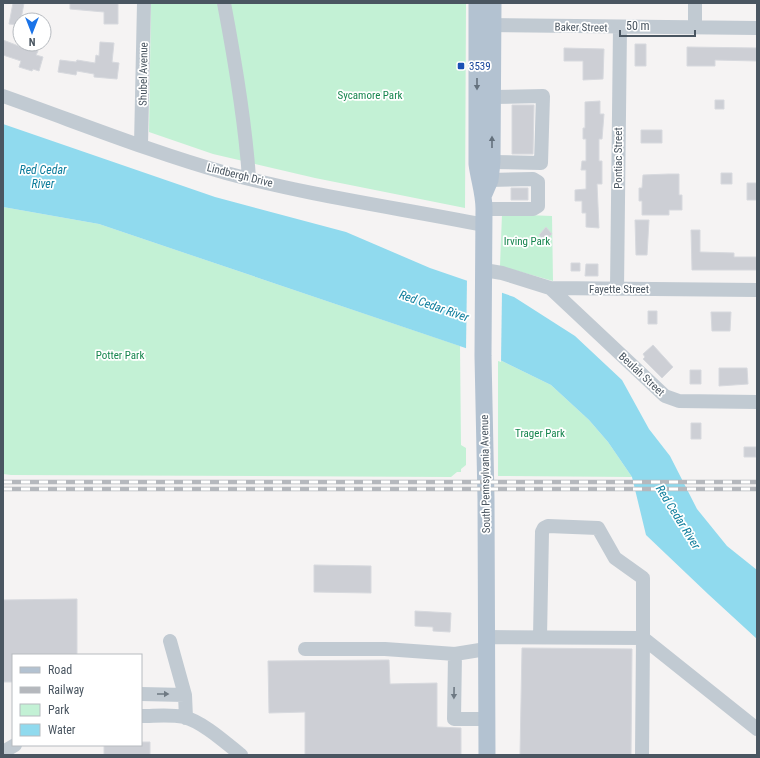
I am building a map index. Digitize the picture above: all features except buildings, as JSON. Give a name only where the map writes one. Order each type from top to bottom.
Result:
[{"type":"main road","name":"South Pennsylvania Avenue","points":[[477,3],[485,25],[492,97],[492,162],[486,202],[483,356],[487,755]]},
{"type":"main road","name":"South Pennsylvania Avenue","points":[[486,202],[479,180],[477,164],[485,25],[493,3]]},
{"type":"street","name":"Shubel Avenue","points":[[141,145],[144,3]]},
{"type":"street","points":[[224,3],[239,79],[247,144],[249,178]]},
{"type":"street","points":[[695,3],[695,28]]},
{"type":"street","name":"Baker Street","points":[[485,25],[757,28]]},
{"type":"street","name":"Pontiac Street","points":[[618,289],[620,27]]},
{"type":"street","name":"Lindbergh Drive","points":[[3,96],[178,158],[249,178],[356,202],[486,202]]},
{"type":"street","points":[[492,97],[542,96],[541,163],[492,162]]},
{"type":"street","name":"Fayette Street","points":[[484,276],[502,273],[550,288],[757,290]]},
{"type":"street","name":"Beulah Street","points":[[550,288],[666,396],[678,401],[757,402]]},
{"type":"street","points":[[540,637],[542,532],[544,528],[548,526],[598,528],[615,558],[643,578],[642,755]]},
{"type":"street","points":[[305,649],[385,649],[455,654],[486,643],[540,637],[643,638],[757,729]]},
{"type":"street","points":[[170,641],[185,695],[186,718]]},
{"type":"street","points":[[455,654],[454,719],[486,719]]},
{"type":"street","points":[[142,694],[185,695]]},
{"type":"street","points":[[142,716],[172,716],[186,718],[210,731],[241,755]]},
{"type":"street","points":[[3,752],[13,746]]},
{"type":"green space","name":"Sycamore Park","points":[[151,3],[466,3],[465,208],[315,178],[213,154],[149,132]]},
{"type":"green space","name":"Potter Park","points":[[3,207],[99,224],[460,346],[461,445],[466,448],[466,465],[461,469],[461,472],[457,472],[451,477],[3,474]]},
{"type":"green space","name":"Irving Park","points":[[502,214],[552,216],[553,281],[500,266]]},
{"type":"green space","name":"Trager Park","points":[[498,359],[551,385],[589,420],[608,442],[632,477],[498,476]]},
{"type":"water","name":"Red Cedar River","points":[[3,124],[215,197],[346,232],[430,268],[514,297],[575,336],[622,380],[649,429],[670,456],[697,509],[727,546],[757,570],[757,639],[646,535],[632,477],[608,442],[589,420],[551,385],[498,359],[99,224],[3,207]]},
{"type":"pier","points":[[467,279],[502,291],[501,362],[466,350]]},
{"type":"railway","points":[[3,482],[757,482]]},
{"type":"railway","points":[[3,489],[757,489]]},
{"type":"place","name":"3539","points":[[461,66]]}]
